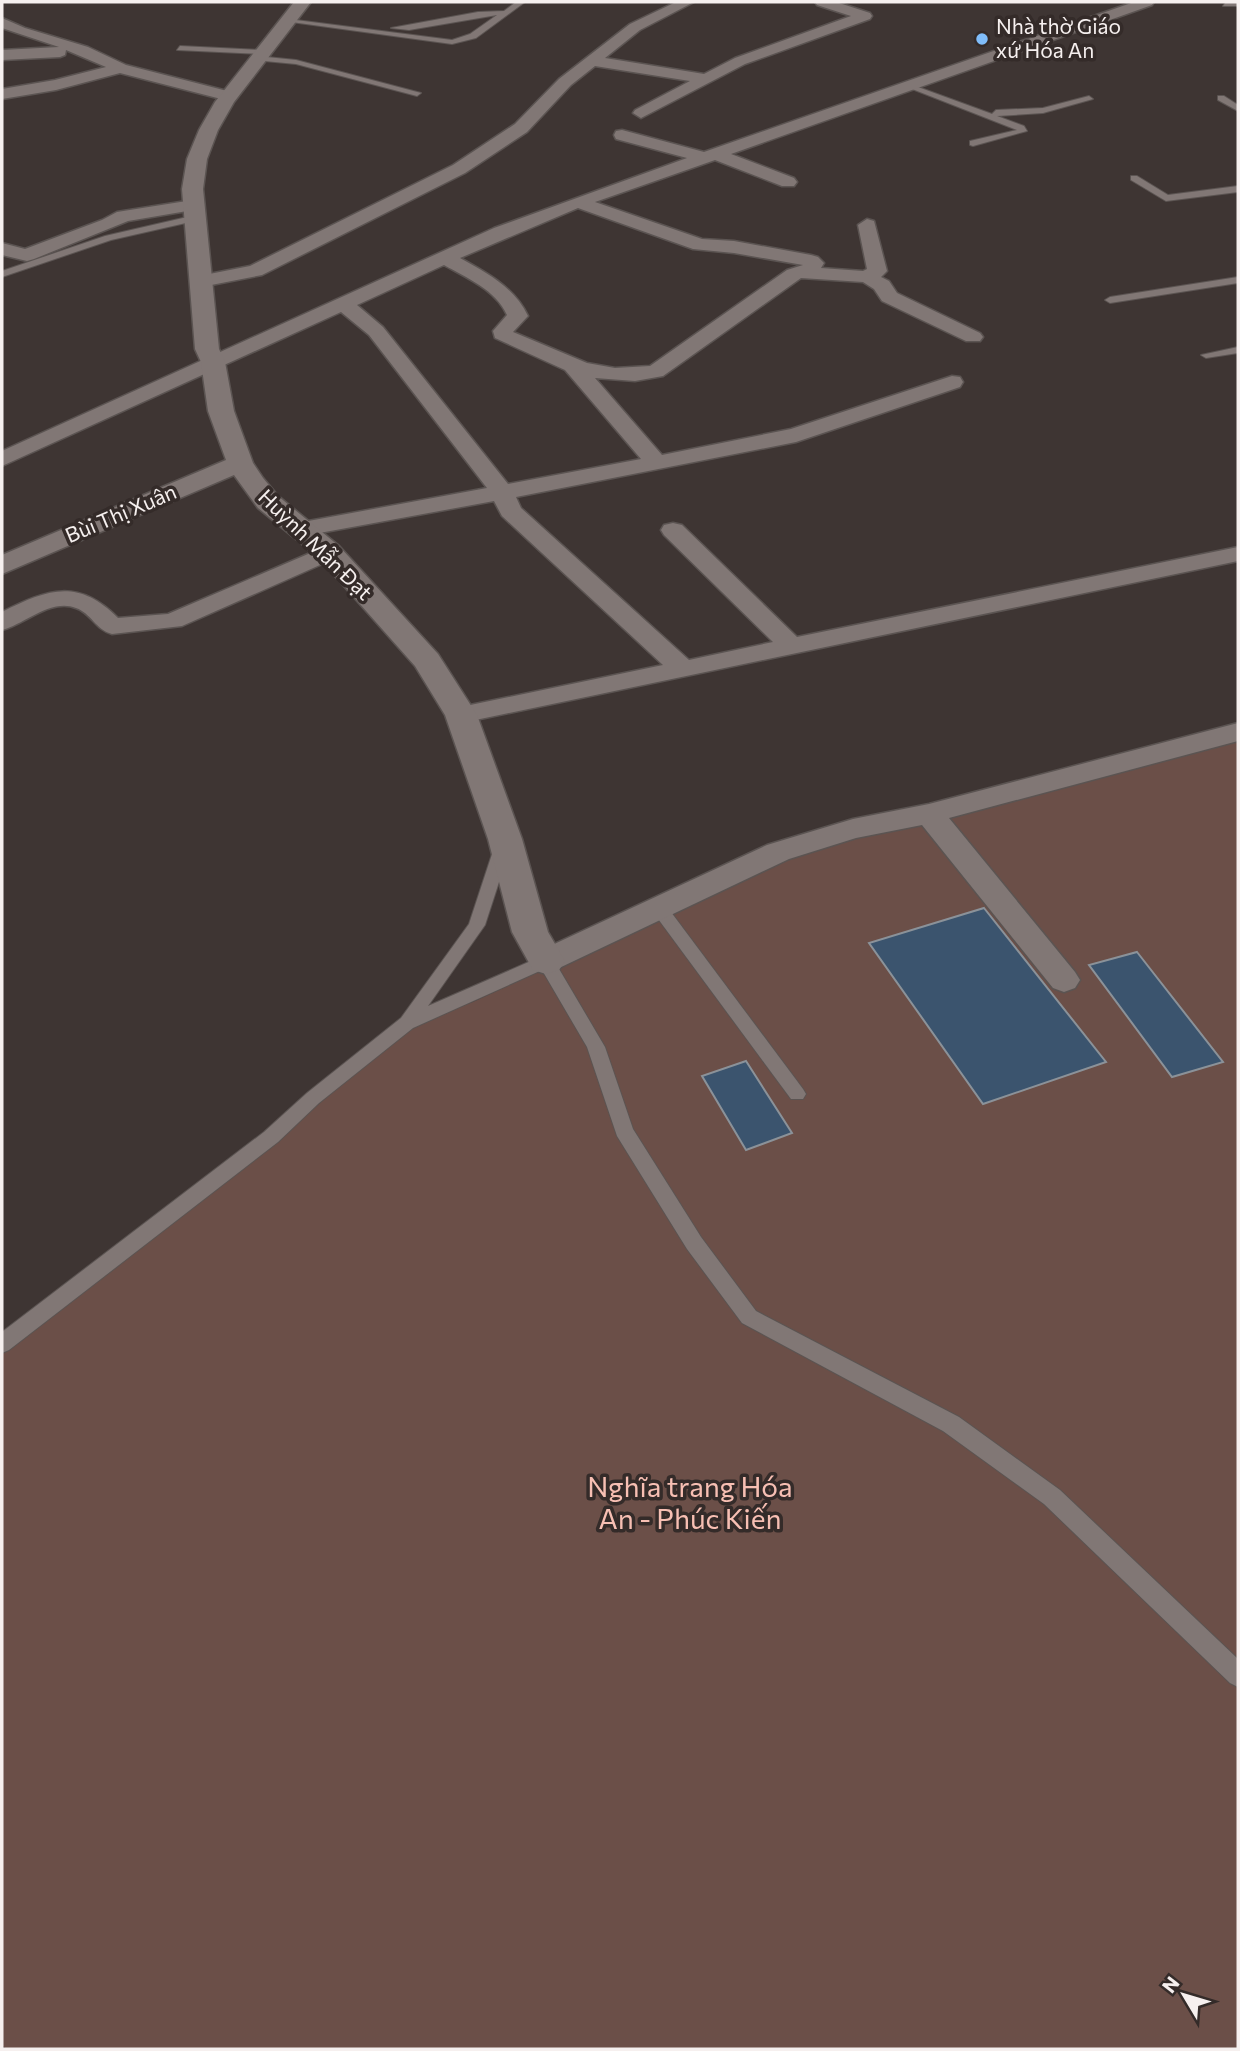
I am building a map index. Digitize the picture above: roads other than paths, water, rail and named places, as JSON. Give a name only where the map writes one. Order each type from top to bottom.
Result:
[{"type":"main road","name":"Huỳnh Mẫn Đạt","points":[[295,11],[229,96],[204,138],[193,173],[207,349],[213,362],[222,411],[240,463],[268,502],[329,552],[427,661],[461,715],[505,839],[530,932],[546,961]]},
{"type":"main road","name":"Bùi Thị Xuân","points":[[2,565],[240,463]]},
{"type":"street","points":[[201,281],[255,271],[459,169],[521,128],[565,82],[635,27],[687,2]]},
{"type":"street","points":[[641,113],[703,78],[740,61],[865,16],[822,2]]},
{"type":"street","points":[[2,458],[501,232],[578,202],[910,85],[1060,25],[1147,2]]},
{"type":"street","points":[[2,22],[20,31],[83,50],[120,68],[229,96]]},
{"type":"street","points":[[2,55],[83,50]]},
{"type":"street","points":[[593,61],[703,78]]},
{"type":"street","points":[[2,94],[120,68]]},
{"type":"street","points":[[622,135],[711,156],[788,182]]},
{"type":"street","points":[[578,202],[700,245],[734,247],[811,261],[814,263],[809,272]]},
{"type":"street","points":[[2,249],[27,255],[109,224],[123,216],[195,211]]},
{"type":"street","points":[[867,225],[877,271],[867,277]]},
{"type":"street","points":[[446,258],[486,283],[515,307],[518,316],[502,334],[574,367],[622,376],[656,372],[794,274],[809,272],[867,277],[882,285],[889,297],[973,337]]},
{"type":"street","points":[[344,304],[376,331],[502,492],[510,511],[682,668]]},
{"type":"street","points":[[574,367],[657,463]]},
{"type":"street","points":[[303,528],[796,435],[952,382]]},
{"type":"street","points":[[673,530],[790,645]]},
{"type":"street","points":[[2,622],[44,602],[62,598],[87,603],[112,626],[173,621],[329,552]]},
{"type":"street","points":[[461,715],[1238,554]]},
{"type":"street","points":[[546,961],[778,852],[853,829],[929,814],[1238,732]]},
{"type":"street","points":[[929,814],[1064,980]]},
{"type":"lane","points":[[295,11],[452,42],[473,36],[522,2]]},
{"type":"lane","points":[[1226,4],[1238,4]]},
{"type":"lane","points":[[295,11],[387,29],[437,24],[487,12],[505,13]]},
{"type":"lane","points":[[180,48],[260,55],[417,93]]},
{"type":"lane","points":[[910,85],[1023,131],[973,143]]},
{"type":"lane","points":[[1222,98],[1238,108]]},
{"type":"lane","points":[[975,110],[1027,113],[1062,108],[1089,99]]},
{"type":"lane","points":[[1133,178],[1166,198],[1238,189]]},
{"type":"lane","points":[[2,274],[195,211]]},
{"type":"lane","points":[[2,288],[37,262]]},
{"type":"lane","points":[[1111,300],[1238,280]]},
{"type":"lane","points":[[1206,355],[1238,350]]},
{"type":"lane","points":[[407,1023],[477,925],[505,839]]},
{"type":"lane","points":[[659,908],[797,1094]]},
{"type":"lane","points":[[2,1344],[271,1137],[313,1098],[407,1023],[546,961],[596,1047],[624,1131],[694,1243],[749,1317],[951,1424],[1052,1497],[1238,1675]]},
{"type":"place","name":"Nhà thờ Giáo xứ Hóa An","points":[[982,39]]},
{"type":"park label","name":"Nghĩa trang Hóa An - Phúc Kiến","points":[[690,1503]]}]
